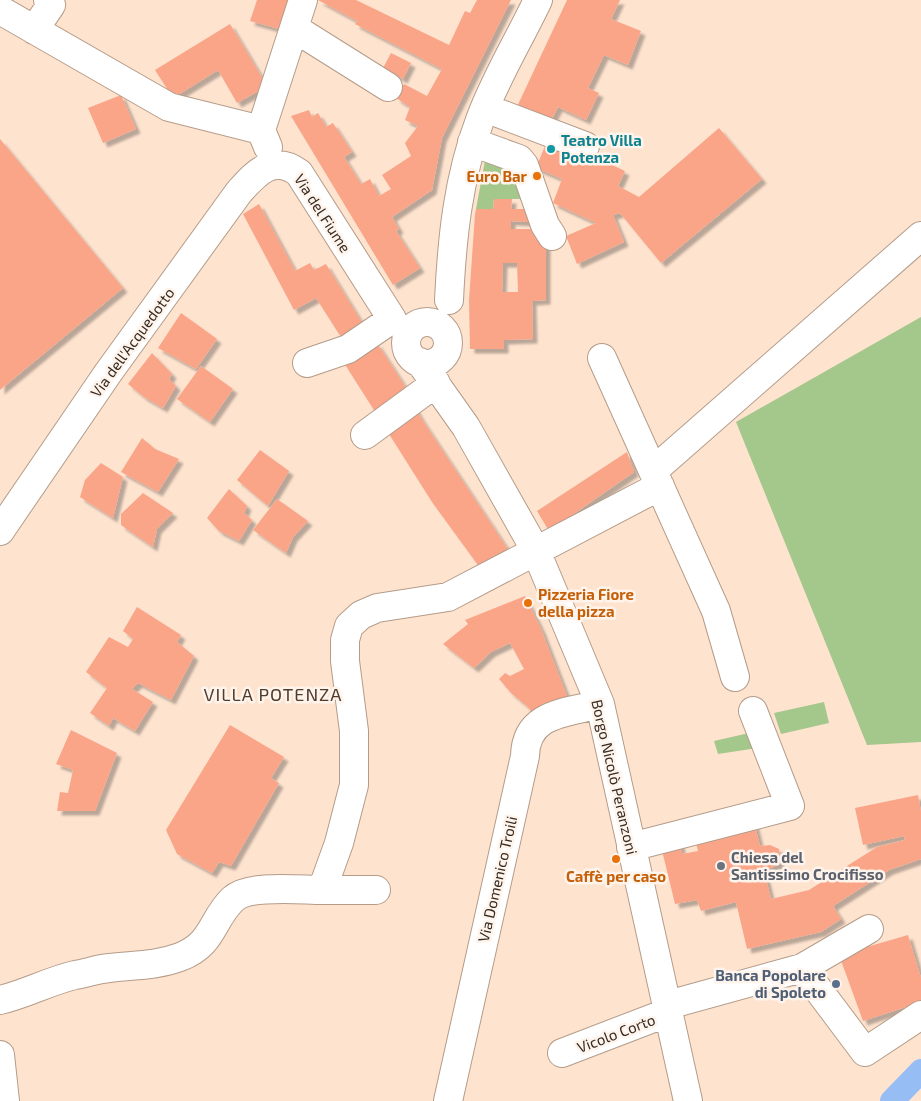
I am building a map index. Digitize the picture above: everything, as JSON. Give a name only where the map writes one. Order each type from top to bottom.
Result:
[{"type":"street","points":[[34,30],[51,5],[48,0]]},
{"type":"street","points":[[0,10],[169,107],[260,130],[303,0]]},
{"type":"street","points":[[307,363],[348,349],[392,319],[408,324],[428,340],[449,300],[452,236],[472,142],[485,108],[538,0]]},
{"type":"street","points":[[294,28],[388,87]]},
{"type":"street","points":[[485,108],[586,146]]},
{"type":"street","name":"Via del Fiume","points":[[260,130],[275,165],[289,166],[299,173],[392,319]]},
{"type":"street","points":[[472,142],[519,159],[524,165],[545,225],[552,236]]},
{"type":"street","name":"Via dell'Acquedotto","points":[[0,531],[108,373],[238,192],[261,170],[275,165]]},
{"type":"street","points":[[322,890],[339,843],[354,785],[354,731],[345,661],[345,640],[349,626],[362,615],[377,608],[448,597],[536,551],[656,479],[921,236]]},
{"type":"street","name":"Borgo Nicolò Peranzoni","points":[[428,340],[436,384],[466,427],[536,551],[600,704],[688,1101]]},
{"type":"street","name":"Borgo Nicolò Peranzoni","points":[[428,340],[466,427]]},
{"type":"street","points":[[602,358],[716,611],[735,677]]},
{"type":"street","points":[[365,435],[436,384]]},
{"type":"street","name":"Via Domenico Troili","points":[[448,1101],[525,756],[525,746],[530,732],[538,722],[551,716],[600,704]]},
{"type":"street","points":[[631,847],[790,806],[753,711]]},
{"type":"street","points":[[0,1000],[61,978],[109,968],[146,966],[181,956],[201,945],[213,931],[233,898],[254,890],[376,890]]},
{"type":"street","points":[[669,1009],[796,969],[868,928]]},
{"type":"street","points":[[796,969],[865,1052],[921,1015]]},
{"type":"street","name":"Vicolo Corto","points":[[562,1054],[669,1009]]},
{"type":"street","points":[[0,1061],[5,1101]]},
{"type":"green space","points":[[486,155],[508,158],[522,199],[494,199],[493,209],[476,209]]},
{"type":"green space","points":[[921,317],[921,742],[867,745],[736,422]]},
{"type":"green space","points":[[824,702],[829,723],[781,734],[774,713]]},
{"type":"green space","points":[[758,731],[764,747],[718,754],[714,741]]},
{"type":"building","points":[[257,0],[289,0],[279,29],[250,21]]},
{"type":"building","points":[[318,0],[356,0],[449,45],[465,11],[470,13],[477,0],[511,0],[442,138],[432,190],[392,217],[399,229],[396,231],[420,268],[393,285],[291,116],[309,110],[312,117],[318,113],[326,127],[333,123],[352,152],[344,157],[361,184],[370,179],[379,196],[391,189],[382,175],[411,156],[405,143],[418,126],[405,120],[410,107],[396,98],[404,84],[427,96],[442,69],[355,24],[357,21]]},
{"type":"building","points":[[567,0],[620,0],[611,19],[641,31],[628,65],[604,55],[588,88],[599,93],[586,120],[558,107],[548,127],[515,111]]},
{"type":"building","points":[[230,24],[267,86],[237,103],[218,70],[173,98],[155,70]]},
{"type":"building","points":[[391,53],[411,63],[403,79],[383,68]]},
{"type":"building","points":[[121,95],[136,129],[103,143],[88,108]]},
{"type":"building","points":[[719,128],[762,179],[661,263],[620,213],[613,215],[624,242],[577,264],[566,236],[596,223],[553,203],[562,179],[536,168],[549,136],[625,171],[618,186],[639,197]]},
{"type":"building","points":[[0,139],[123,288],[0,390]]},
{"type":"building","points":[[494,199],[512,199],[511,209],[529,209],[529,222],[511,221],[511,229],[535,229],[535,237],[546,238],[546,300],[532,301],[533,339],[504,340],[504,349],[470,349],[469,300],[475,214],[476,209],[493,209]],"holes":[[[503,263],[517,263],[518,292],[502,292]]]},
{"type":"building","points":[[259,204],[295,271],[310,263],[314,270],[326,264],[367,331],[346,345],[316,298],[294,310],[243,214]]},
{"type":"building","points":[[181,313],[217,339],[196,369],[158,348]]},
{"type":"building","points":[[377,343],[412,397],[379,418],[344,363]]},
{"type":"building","points":[[152,353],[172,374],[169,379],[176,386],[163,408],[144,397],[128,384]]},
{"type":"building","points":[[201,366],[233,389],[210,422],[177,399]]},
{"type":"building","points":[[414,406],[513,557],[483,572],[432,502],[384,426]]},
{"type":"building","points":[[142,438],[155,449],[179,459],[158,492],[121,472]]},
{"type":"building","points":[[260,450],[289,471],[268,506],[237,480]]},
{"type":"building","points":[[627,452],[634,472],[549,531],[537,511]]},
{"type":"building","points":[[101,463],[123,477],[113,518],[80,497],[85,480]]},
{"type":"building","points":[[229,489],[247,506],[244,513],[252,520],[239,541],[219,531],[207,518]]},
{"type":"building","points":[[143,493],[173,513],[157,529],[153,547],[121,525],[121,514]]},
{"type":"building","points":[[277,499],[308,521],[293,537],[286,553],[253,530]]},
{"type":"building","points":[[525,596],[541,629],[568,699],[533,717],[529,708],[511,693],[499,679],[505,673],[510,676],[524,669],[510,643],[491,652],[474,668],[443,644],[468,624],[465,620]]},
{"type":"building","points":[[137,607],[181,635],[177,642],[194,656],[171,700],[138,683],[132,689],[153,702],[135,731],[113,718],[109,726],[90,713],[107,688],[86,672],[109,637],[128,647],[133,639],[123,631]]},
{"type":"building","points":[[230,725],[284,757],[271,778],[279,783],[231,866],[219,862],[212,873],[177,854],[166,830]]},
{"type":"building","points":[[71,730],[117,753],[95,811],[57,811],[60,792],[68,793],[73,770],[56,764]]},
{"type":"building","points":[[918,795],[921,812],[921,859],[889,870],[833,906],[841,919],[821,932],[747,949],[736,902],[701,911],[697,900],[675,904],[660,842],[679,838],[682,854],[698,851],[694,836],[754,822],[760,846],[770,845],[779,849],[780,861],[777,865],[764,871],[771,899],[809,890],[877,847],[905,840],[904,836],[863,845],[855,808]]},
{"type":"building","points":[[908,935],[921,978],[921,1002],[863,1021],[839,955]]},
{"type":"waterway","points":[[892,1101],[921,1071]]},
{"type":"place","name":"Teatro Villa Potenza","points":[[551,149]]},
{"type":"place","name":"Euro Bar","points":[[537,176]]},
{"type":"place","name":"Pizzeria Fiore della pizza","points":[[528,603]]},
{"type":"place","name":"Caffè per caso","points":[[616,859]]},
{"type":"place","name":"Chiesa del Santissimo Crocifisso","points":[[721,866]]},
{"type":"place","name":"Banca Popolare di Spoleto","points":[[836,984]]},
{"type":"district","name":"VILLA POTENZA","points":[[273,694]]}]
